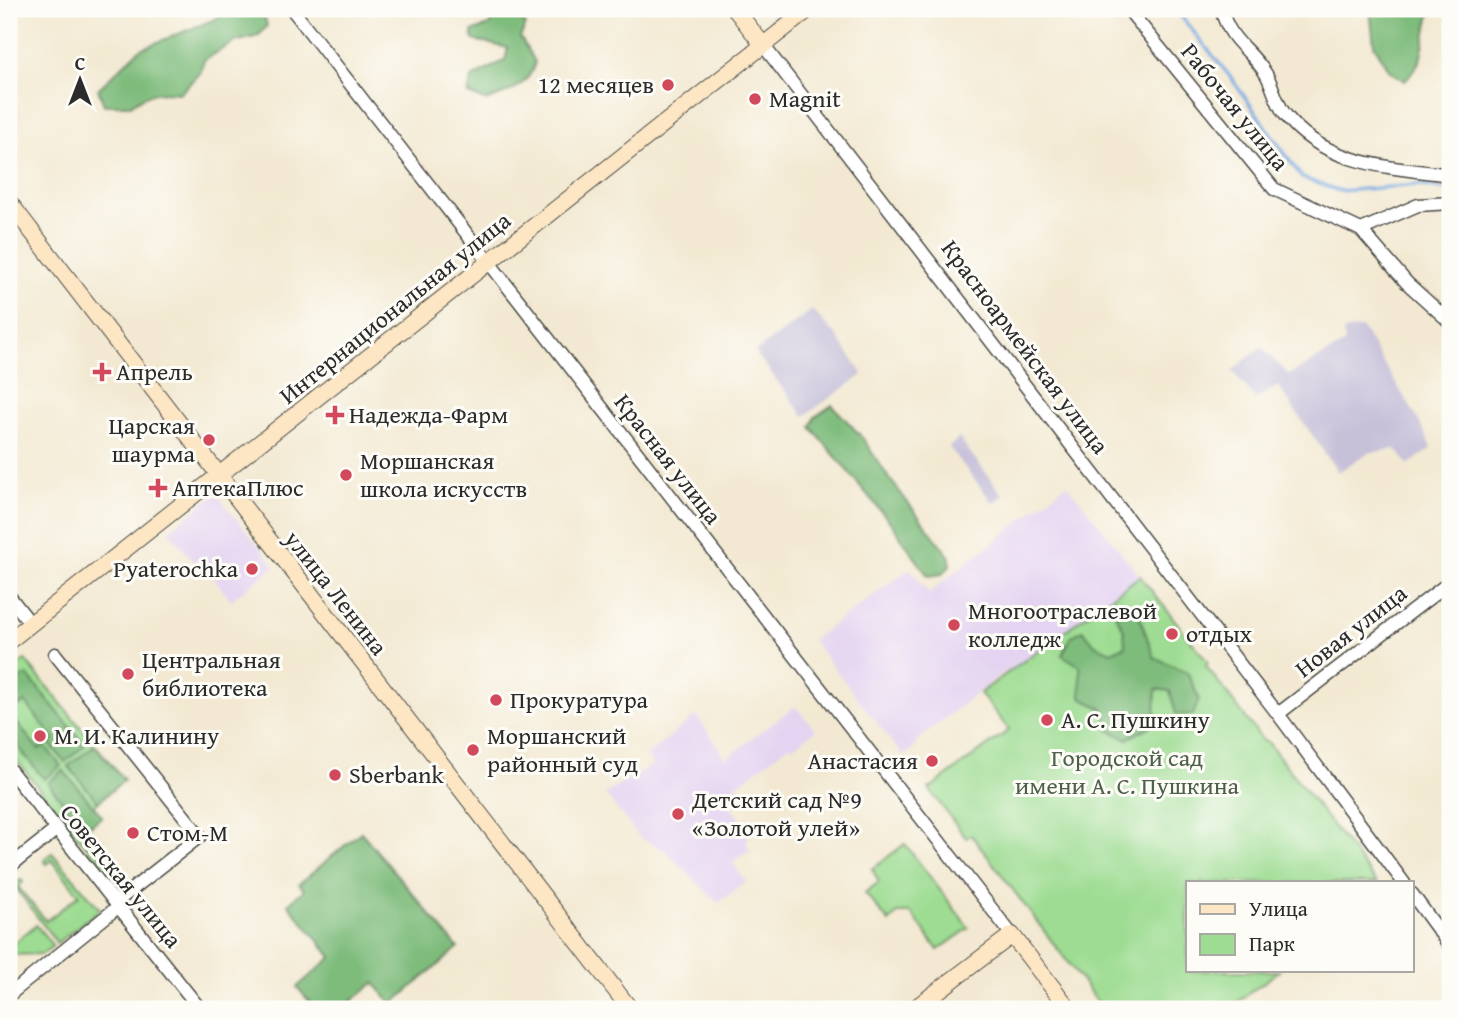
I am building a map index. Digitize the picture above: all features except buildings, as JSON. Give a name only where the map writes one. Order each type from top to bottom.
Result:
[{"type":"main road","name":"Красноармейская улица","points":[[735,9],[763,45]]},
{"type":"main road","name":"Интернациональная улица","points":[[9,641],[219,478],[809,9]]},
{"type":"main road","name":"улица Ленина","points":[[9,202],[630,1009]]},
{"type":"main road","points":[[914,1009],[1012,935],[1069,1009]]},
{"type":"street","name":"Красная улица","points":[[292,9],[1012,935]]},
{"type":"street","name":"Рабочая улица","points":[[1128,9],[1274,189],[1361,230],[1407,283],[1450,322]]},
{"type":"street","name":"Рабочая улица","points":[[1221,9],[1227,29],[1266,74],[1283,112],[1311,141],[1358,163],[1450,175]]},
{"type":"street","name":"Красноармейская улица","points":[[763,45],[1278,714],[1403,881]]},
{"type":"street","points":[[1361,230],[1418,205],[1450,203]]},
{"type":"street","name":"Новая улица","points":[[1278,714],[1450,582]]},
{"type":"street","points":[[9,596],[31,624]]},
{"type":"street","points":[[9,995],[200,836],[55,654]]},
{"type":"street","name":"Советская улица","points":[[9,769],[200,1009]]},
{"type":"street","points":[[9,867],[57,829]]},
{"type":"street","points":[[1414,897],[1450,946]]},
{"type":"shaded area","points":[[812,310],[836,335],[863,375],[804,416],[755,352]]},
{"type":"shaded area","points":[[1362,328],[1419,421],[1432,448],[1408,465],[1396,449],[1368,453],[1338,472],[1278,386],[1256,399],[1232,371],[1261,347],[1289,375],[1345,343],[1343,331]]},
{"type":"shaded area","points":[[959,438],[1003,495],[993,503],[949,447]]},
{"type":"shaded area","name":"Многоотраслевой колледж","points":[[1067,484],[1140,576],[1027,659],[999,676],[915,742],[917,745],[903,756],[812,640],[910,569],[929,593]]},
{"type":"shaded area","points":[[218,496],[275,566],[231,600],[198,559],[194,562],[169,531],[210,498]]},
{"type":"shaded area","name":"Детский сад №9 «Золотой улей»","points":[[795,706],[816,730],[793,747],[789,745],[723,796],[750,832],[746,843],[750,850],[732,862],[746,882],[718,903],[664,850],[639,837],[605,794],[652,765],[647,755],[696,715],[726,758]]},
{"type":"green space","points":[[227,9],[263,9],[267,26],[258,36],[235,42],[204,60],[200,73],[180,93],[154,93],[131,105],[104,105],[98,89],[140,49],[218,18]]},
{"type":"green space","points":[[498,9],[512,9],[526,25],[520,37],[535,62],[523,83],[486,101],[468,94],[472,78],[505,60],[508,48],[473,40],[472,32],[489,25]]},
{"type":"green space","points":[[1370,9],[1431,9],[1420,61],[1405,81],[1390,71],[1374,45]]},
{"type":"green space","points":[[832,405],[862,437],[886,474],[950,557],[950,566],[942,574],[928,576],[891,523],[811,427],[815,417]]},
{"type":"green space","name":"Городской сад имени А. С. Пушкина","points":[[1140,576],[1208,662],[1206,666],[1264,742],[1267,741],[1375,881],[1186,881],[1186,972],[1278,972],[1228,1009],[1103,1009],[976,841],[971,835],[966,838],[929,789],[1009,730],[980,693]]},
{"type":"green space","points":[[1120,600],[1138,612],[1154,657],[1188,673],[1199,699],[1193,715],[1176,714],[1170,691],[1156,689],[1155,724],[1127,739],[1109,730],[1103,709],[1081,698],[1080,666],[1062,655],[1071,637],[1083,630],[1095,645],[1111,652],[1125,646],[1124,630],[1113,610]]},
{"type":"green space","points":[[25,660],[124,780],[74,823],[118,879],[110,877],[9,751],[9,672]]},
{"type":"green space","points":[[23,676],[28,676],[85,745],[65,762],[49,743],[54,739],[25,702],[20,706],[9,692],[9,687]]},
{"type":"green space","points":[[9,699],[16,708],[10,714],[38,749],[45,746],[61,766],[44,779],[9,736]]},
{"type":"green space","points":[[95,745],[124,780],[98,802],[68,766]]},
{"type":"green space","points":[[63,770],[102,816],[85,830],[48,783]]},
{"type":"green space","points":[[361,832],[458,948],[392,1004],[374,983],[342,1009],[316,1009],[297,987],[332,957],[288,904],[304,890],[299,884]]},
{"type":"green space","points":[[905,844],[969,928],[938,950],[911,913],[898,913],[889,922],[865,893],[879,882],[872,869]]},
{"type":"green space","points":[[52,853],[100,909],[57,943],[12,883],[21,880],[23,882],[18,887],[46,921],[79,895],[52,860],[47,864],[44,861]]},
{"type":"green space","points":[[36,925],[53,946],[42,954],[9,955],[9,947]]},
{"type":"waterway","points":[[771,21],[787,9]]},
{"type":"waterway","points":[[1175,9],[1232,79],[1302,178],[1340,191],[1416,185],[1450,190]]},
{"type":"place","name":"12 месяцев","points":[[668,85]]},
{"type":"place","name":"Magnit","points":[[755,99]]},
{"type":"place","name":"Апрель","points":[[102,372]]},
{"type":"place","name":"Надежда-Фарм","points":[[335,415]]},
{"type":"place","name":"Царская шаурма","points":[[209,440]]},
{"type":"place","name":"Моршанская школа искусств","points":[[346,475]]},
{"type":"place","name":"АптекаПлюс","points":[[158,488]]},
{"type":"place","name":"Pyaterochka","points":[[252,569]]},
{"type":"place","name":"Многоотраслевой колледж","points":[[954,625]]},
{"type":"place","name":"отдых","points":[[1172,634]]},
{"type":"place","name":"Центральная библиотека","points":[[128,674]]},
{"type":"place","name":"Прокуратура","points":[[496,700]]},
{"type":"place","name":"А. С. Пушкину","points":[[1047,720]]},
{"type":"place","name":"М. И. Калинину","points":[[40,736]]},
{"type":"place","name":"Моршанский районный суд","points":[[473,750]]},
{"type":"place","name":"Анастасия","points":[[932,761]]},
{"type":"place","name":"Sberbank","points":[[335,775]]},
{"type":"place","name":"Детский сад №9 «Золотой улей»","points":[[678,814]]},
{"type":"place","name":"Стом-М","points":[[133,833]]}]
